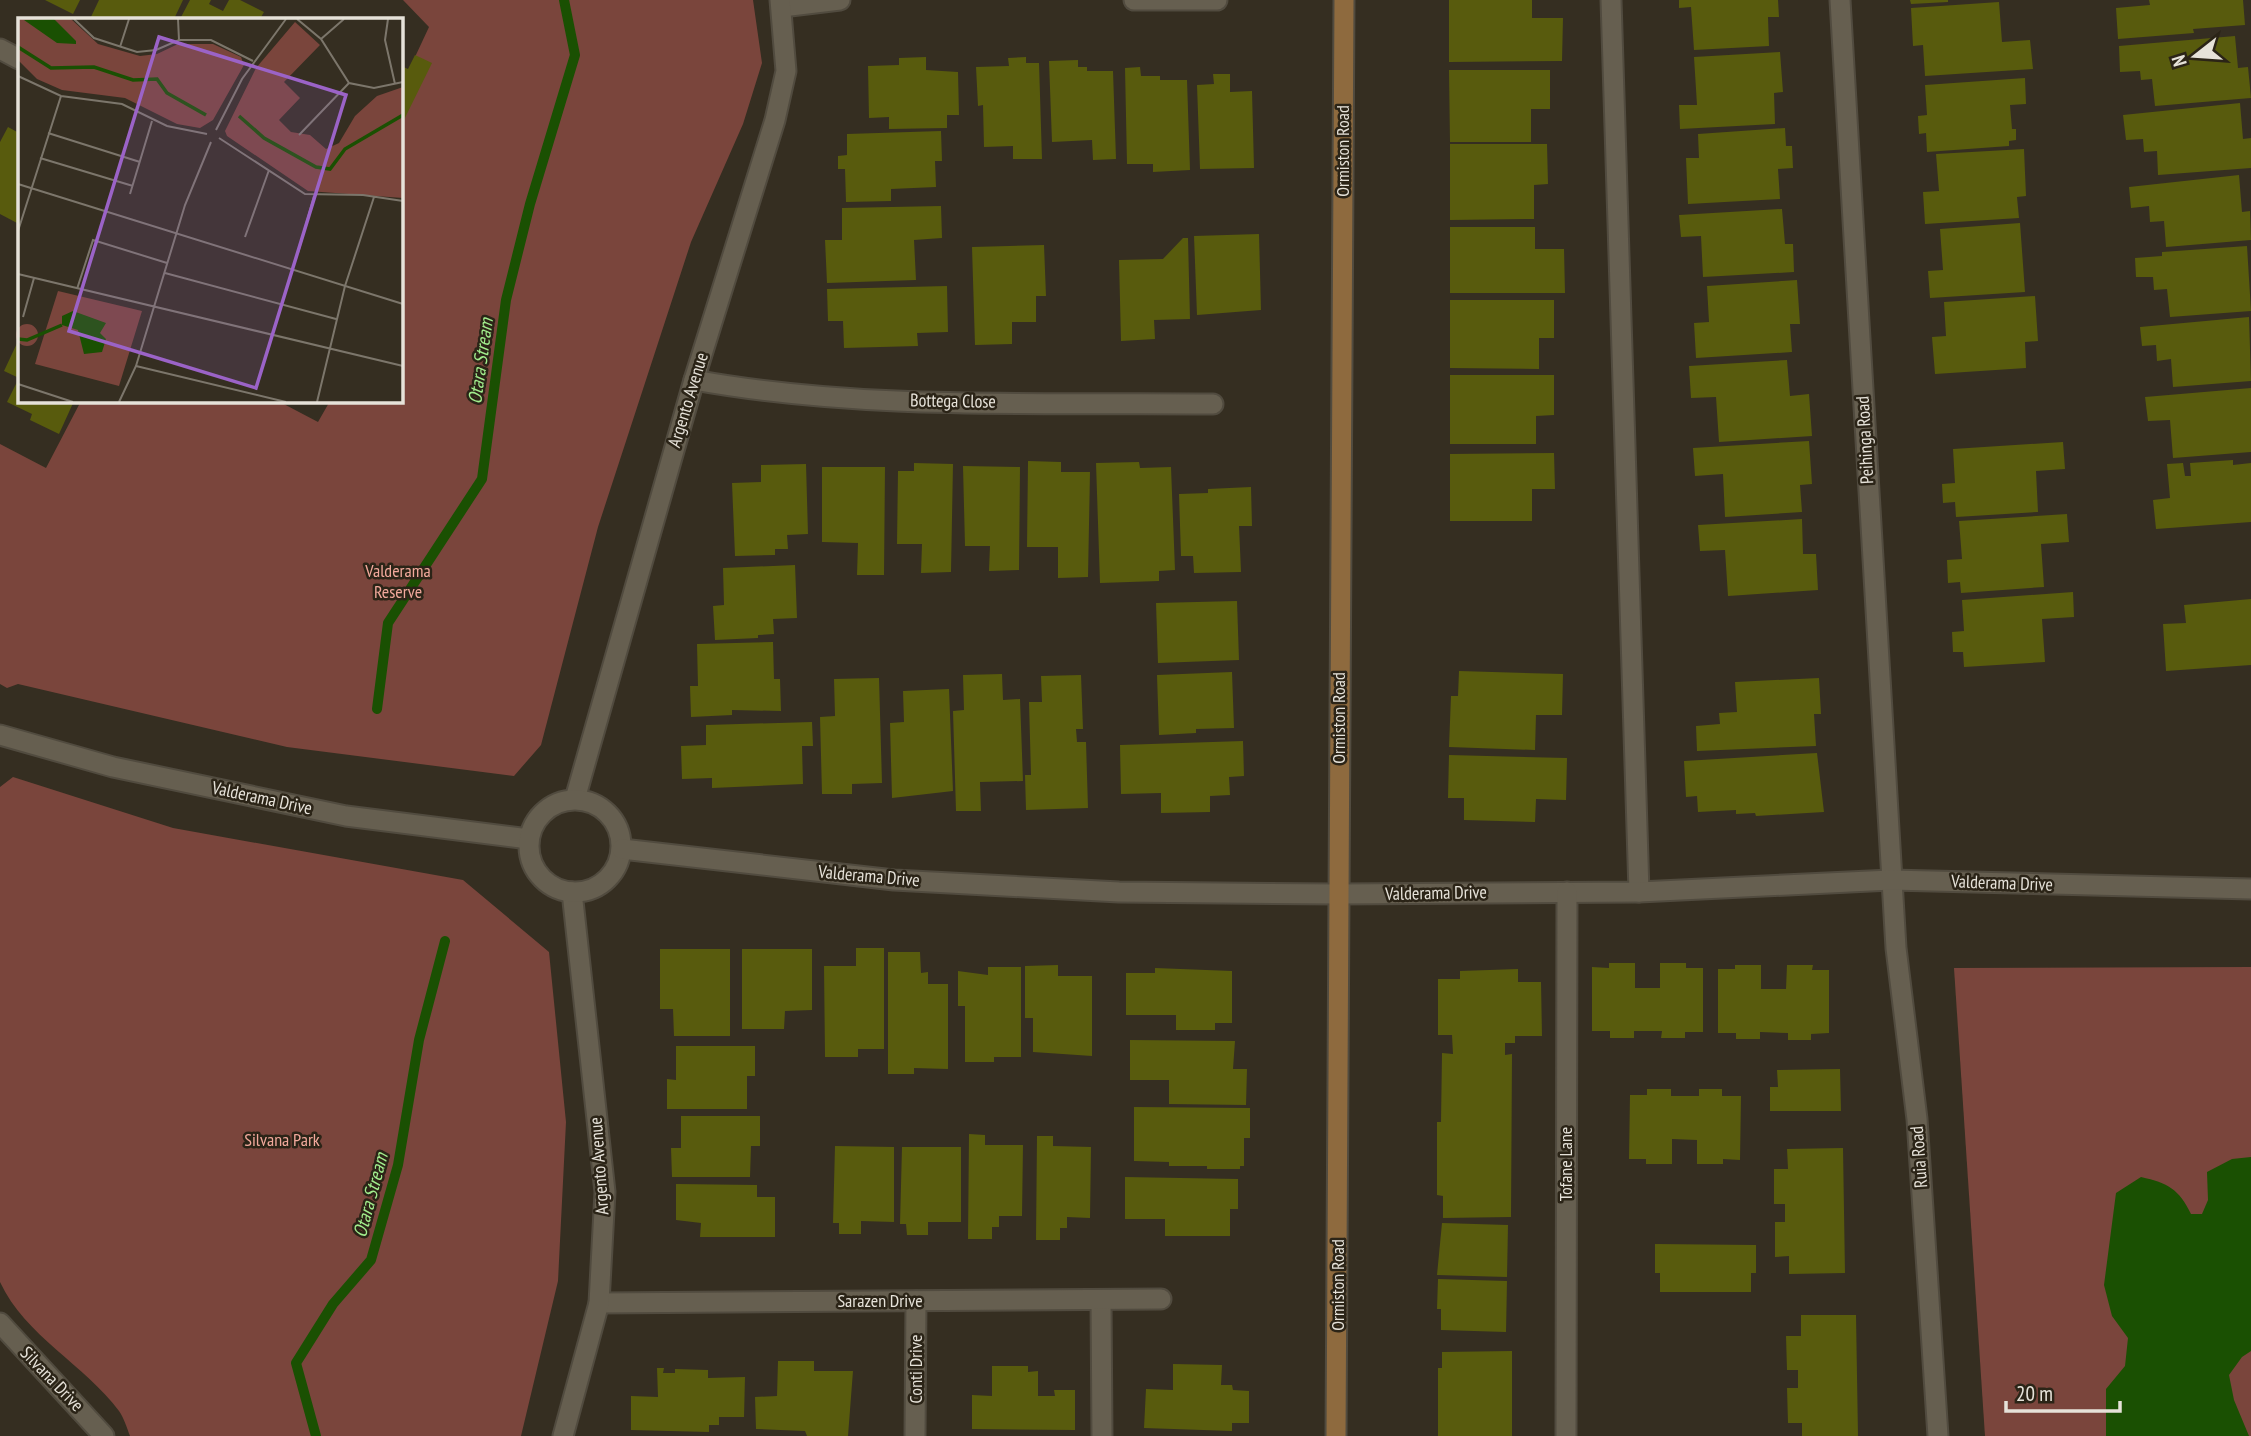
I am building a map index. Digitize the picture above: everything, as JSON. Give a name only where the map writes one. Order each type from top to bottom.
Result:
[{"type":"main road","name":"Ormiston Road","points":[[1336,1436],[1344,0]]},
{"type":"street","points":[[781,4],[840,0]]},
{"type":"street","points":[[1134,0],[1217,0]]},
{"type":"street","points":[[1611,0],[1639,892]]},
{"type":"street","name":"Peihinga Road","points":[[1840,0],[1891,880]]},
{"type":"street","name":"Argento Avenue","points":[[575,799],[694,380],[778,108],[786,71],[781,4]]},
{"type":"street","points":[[0,49],[18,58]]},
{"type":"street","name":"Bottega Close","points":[[694,380],[768,393],[837,399],[1213,404]]},
{"type":"street","name":"Valderama Drive","points":[[0,735],[113,767],[346,816],[529,839]]},
{"type":"street","points":[[575,799],[590,801],[614,820],[621,834],[622,849],[614,872],[606,881],[596,888],[572,892],[543,879],[531,861],[529,839],[534,823],[544,810],[559,802],[575,799]]},
{"type":"street","name":"Valderama Drive","points":[[622,849],[894,880],[1119,892],[1639,892],[1891,880],[2251,889]]},
{"type":"street","name":"Ruia Road","points":[[1891,880],[1896,948],[1917,1119],[1938,1436]]},
{"type":"street","name":"Argento Avenue","points":[[563,1436],[599,1303],[605,1192],[572,892]]},
{"type":"street","name":"Tofane Lane","points":[[1566,1436],[1567,892]]},
{"type":"street","name":"Sarazen Drive","points":[[599,1303],[1161,1299]]},
{"type":"street","points":[[1101,1300],[1102,1436]]},
{"type":"street","name":"Conti Drive","points":[[915,1436],[916,1301]]},
{"type":"street","name":"Silvana Drive","points":[[0,1323],[103,1436]]},
{"type":"green space","name":"Valderama Reserve","points":[[403,0],[753,0],[762,63],[743,124],[691,242],[598,527],[541,745],[514,776],[287,747],[18,684],[7,688],[0,684],[0,444],[46,468],[80,402],[280,402],[318,422],[329,402],[402,402],[402,85],[429,27]]},
{"type":"green space","name":"Silvana Park","points":[[13,777],[173,828],[463,880],[549,952],[566,1122],[558,1281],[521,1436],[130,1436],[121,1414],[105,1394],[24,1318],[0,1282],[0,787]]},
{"type":"green space","points":[[2251,967],[2251,1436],[1985,1436],[1954,968]]},
{"type":"shaded area","points":[[2251,1157],[2251,1351],[2242,1357],[2229,1375],[2234,1400],[2249,1436],[2106,1436],[2106,1389],[2125,1366],[2128,1338],[2112,1316],[2104,1285],[2116,1193],[2141,1177],[2150,1179],[2172,1188],[2191,1214],[2202,1214],[2208,1200],[2207,1172],[2232,1159]]},
{"type":"building","points":[[45,0],[80,0],[73,14]]},
{"type":"building","points":[[99,0],[183,0],[174,18],[90,18]]},
{"type":"building","points":[[190,0],[211,0],[209,4],[223,11],[229,0],[240,0],[264,12],[261,18],[181,18]]},
{"type":"building","points":[[1449,0],[1532,0],[1532,18],[1563,18],[1562,61],[1449,62]]},
{"type":"building","points":[[1679,0],[1778,0],[1779,17],[1768,17],[1769,46],[1694,50],[1691,7],[1679,8]]},
{"type":"building","points":[[1910,0],[1948,0],[1948,2],[1911,4]]},
{"type":"building","points":[[2149,0],[2243,0],[2245,25],[2193,29],[2194,33],[2118,39],[2116,8],[2150,5]]},
{"type":"building","points":[[1999,2],[2002,42],[2030,40],[2033,69],[1925,76],[1923,45],[1913,46],[1911,8]]},
{"type":"building","points":[[2235,36],[2238,68],[2248,67],[2251,98],[2155,106],[2152,79],[2141,80],[2140,71],[2120,72],[2119,46]]},
{"type":"building","points":[[1780,52],[1783,92],[1774,93],[1775,124],[1680,129],[1679,105],[1697,105],[1694,57]]},
{"type":"building","points":[[415,55],[432,63],[402,124],[402,66],[408,69]]},
{"type":"building","points":[[926,57],[926,70],[958,72],[959,115],[947,115],[947,128],[889,129],[889,117],[869,118],[868,66],[899,65],[899,58]]},
{"type":"building","points":[[1026,57],[1026,63],[1039,63],[1042,159],[1013,159],[1013,146],[984,147],[983,105],[978,106],[976,67],[1009,66],[1008,58]]},
{"type":"building","points":[[1078,60],[1078,67],[1087,67],[1087,71],[1113,71],[1116,159],[1093,160],[1092,140],[1052,142],[1049,61]]},
{"type":"building","points":[[1140,67],[1141,76],[1160,76],[1160,80],[1187,80],[1190,170],[1153,172],[1153,164],[1127,164],[1125,68]]},
{"type":"building","points":[[1449,70],[1550,70],[1550,109],[1531,109],[1531,142],[1450,142]]},
{"type":"building","points":[[1213,74],[1230,74],[1230,92],[1252,91],[1254,168],[1200,169],[1197,85],[1214,84]]},
{"type":"building","points":[[2025,78],[2026,104],[2010,105],[2016,140],[2009,141],[2009,146],[1927,152],[1926,133],[1919,134],[1918,116],[1927,115],[1925,85]]},
{"type":"building","points":[[2240,103],[2243,139],[2251,138],[2251,168],[2158,175],[2157,151],[2144,152],[2143,139],[2126,140],[2123,115]]},
{"type":"building","points":[[8,127],[18,132],[17,223],[0,214],[0,142]]},
{"type":"building","points":[[1785,128],[1786,146],[1792,146],[1793,168],[1778,169],[1780,199],[1688,204],[1686,158],[1699,158],[1698,134]]},
{"type":"building","points":[[941,131],[942,161],[935,161],[936,187],[891,189],[891,201],[846,202],[845,169],[838,169],[838,156],[847,155],[847,134]]},
{"type":"building","points":[[1450,144],[1547,144],[1548,184],[1534,185],[1534,219],[1450,220]]},
{"type":"building","points":[[2024,149],[2026,196],[2017,197],[2019,218],[1925,224],[1923,192],[1939,191],[1936,154]]},
{"type":"building","points":[[2239,175],[2242,212],[2250,211],[2251,240],[2166,247],[2164,221],[2150,222],[2149,206],[2131,208],[2129,187]]},
{"type":"building","points":[[941,206],[942,238],[914,240],[916,280],[827,283],[825,240],[842,240],[842,208]]},
{"type":"building","points":[[1782,209],[1785,244],[1793,244],[1794,272],[1703,277],[1701,236],[1681,237],[1679,215]]},
{"type":"building","points":[[2020,223],[2025,292],[1930,298],[1928,271],[1943,270],[1940,229]]},
{"type":"building","points":[[1450,227],[1535,227],[1535,249],[1564,249],[1565,293],[1450,293]]},
{"type":"building","points":[[1259,234],[1261,310],[1197,315],[1194,236]]},
{"type":"building","points":[[1183,238],[1188,238],[1190,319],[1154,320],[1155,339],[1121,341],[1119,260],[1163,259]]},
{"type":"building","points":[[1044,245],[1046,296],[1036,296],[1036,322],[1012,322],[1012,344],[975,345],[972,247]]},
{"type":"building","points":[[2247,246],[2251,311],[2170,317],[2167,289],[2154,290],[2153,277],[2136,277],[2135,258],[2162,256],[2162,252]]},
{"type":"building","points":[[1797,280],[1800,324],[1790,324],[1792,352],[1696,358],[1694,323],[1709,322],[1707,286]]},
{"type":"building","points":[[947,286],[948,332],[917,333],[918,346],[844,348],[843,321],[828,321],[827,289]]},
{"type":"building","points":[[2035,296],[2038,341],[2025,342],[2026,368],[1935,374],[1932,337],[1946,336],[1944,302]]},
{"type":"building","points":[[1450,300],[1554,300],[1554,338],[1539,338],[1539,369],[1450,368]]},
{"type":"building","points":[[2249,317],[2251,381],[2173,387],[2171,359],[2157,361],[2156,345],[2142,346],[2140,327]]},
{"type":"building","points":[[18,341],[18,378],[4,371]]},
{"type":"building","points":[[1787,360],[1790,396],[1809,394],[1812,436],[1719,442],[1716,397],[1691,398],[1689,366]]},
{"type":"building","points":[[1450,375],[1554,375],[1554,415],[1536,416],[1536,444],[1450,444]]},
{"type":"building","points":[[18,380],[18,402],[74,402],[59,434],[30,420],[32,414],[7,402]]},
{"type":"building","points":[[2251,388],[2251,452],[2173,458],[2170,420],[2148,421],[2145,397]]},
{"type":"building","points":[[1809,441],[1812,484],[1800,485],[1802,512],[1725,517],[1723,474],[1695,476],[1693,448]]},
{"type":"building","points":[[2063,442],[2065,469],[2036,471],[2038,512],[1956,517],[1955,502],[1943,503],[1942,484],[1955,483],[1953,449]]},
{"type":"building","points":[[1554,453],[1555,489],[1532,489],[1532,521],[1450,521],[1450,454]]},
{"type":"building","points":[[2233,460],[2233,465],[2251,463],[2251,522],[2156,529],[2153,500],[2170,498],[2167,464],[2183,463],[2185,476],[2191,476],[2190,463]]},
{"type":"building","points":[[1028,461],[1061,462],[1061,472],[1090,472],[1088,577],[1058,578],[1058,547],[1027,547]]},
{"type":"building","points":[[1139,462],[1140,468],[1171,467],[1175,570],[1159,571],[1159,581],[1100,583],[1096,463]]},
{"type":"building","points":[[914,463],[953,464],[951,572],[921,573],[922,544],[897,544],[898,471],[914,471]]},
{"type":"building","points":[[806,464],[808,534],[787,535],[788,549],[775,549],[775,555],[735,556],[732,483],[761,482],[761,465]]},
{"type":"building","points":[[963,466],[1020,467],[1019,570],[989,571],[990,546],[965,546]]},
{"type":"building","points":[[822,467],[885,467],[884,575],[857,575],[858,543],[822,542]]},
{"type":"building","points":[[1251,487],[1252,526],[1239,526],[1241,572],[1194,573],[1193,556],[1181,556],[1179,494],[1208,493],[1208,489]]},
{"type":"building","points":[[2067,514],[2069,542],[2041,544],[2044,587],[1961,593],[1960,582],[1948,583],[1947,560],[1962,559],[1959,521]]},
{"type":"building","points":[[1802,519],[1803,554],[1816,554],[1818,590],[1728,596],[1725,550],[1700,551],[1698,525]]},
{"type":"building","points":[[795,565],[797,618],[773,619],[774,634],[758,635],[758,638],[715,640],[713,606],[724,605],[723,568]]},
{"type":"building","points":[[2073,592],[2074,617],[2042,619],[2045,662],[1964,667],[1963,652],[1953,652],[1952,632],[1964,631],[1962,600]]},
{"type":"building","points":[[2251,599],[2251,665],[2166,671],[2163,624],[2186,623],[2184,605]]},
{"type":"building","points":[[1237,601],[1239,660],[1158,663],[1156,603]]},
{"type":"building","points":[[773,642],[774,679],[780,679],[781,711],[732,710],[732,715],[691,717],[690,686],[698,686],[697,644]]},
{"type":"building","points":[[1459,671],[1563,674],[1562,715],[1536,715],[1535,750],[1449,747],[1451,696],[1458,696]]},
{"type":"building","points":[[1232,672],[1234,728],[1196,729],[1196,733],[1159,735],[1157,675]]},
{"type":"building","points":[[1002,674],[1003,700],[1020,699],[1023,781],[980,782],[981,811],[956,811],[953,711],[964,710],[963,675]]},
{"type":"building","points":[[1081,675],[1083,729],[1076,729],[1077,742],[1086,742],[1088,808],[1026,810],[1025,775],[1031,775],[1029,702],[1042,702],[1041,676]]},
{"type":"building","points":[[879,678],[882,783],[852,784],[852,794],[822,794],[820,717],[835,716],[834,679]]},
{"type":"building","points":[[1819,678],[1821,714],[1814,714],[1816,746],[1697,751],[1696,726],[1720,724],[1719,713],[1737,712],[1735,682]]},
{"type":"building","points":[[949,689],[953,791],[892,798],[890,723],[904,722],[903,691]]},
{"type":"building","points":[[812,722],[813,746],[802,746],[803,784],[712,788],[712,778],[682,779],[681,746],[706,745],[706,725]]},
{"type":"building","points":[[1243,741],[1244,776],[1229,777],[1230,795],[1210,796],[1210,812],[1161,813],[1161,793],[1121,794],[1120,745]]},
{"type":"building","points":[[1817,753],[1824,812],[1756,816],[1755,813],[1736,814],[1736,810],[1698,812],[1697,796],[1686,797],[1684,761]]},
{"type":"building","points":[[1449,755],[1567,758],[1566,800],[1536,799],[1535,822],[1464,820],[1464,798],[1448,798]]},
{"type":"building","points":[[856,948],[884,948],[884,1049],[858,1049],[858,1057],[825,1057],[824,966],[856,966]]},
{"type":"building","points":[[660,949],[730,949],[730,1036],[674,1036],[673,1009],[660,1009]]},
{"type":"building","points":[[742,949],[812,949],[812,1010],[785,1011],[784,1029],[742,1029]]},
{"type":"building","points":[[888,952],[920,952],[921,973],[928,972],[928,984],[948,984],[948,1069],[914,1068],[914,1074],[888,1074]]},
{"type":"building","points":[[1609,963],[1635,963],[1635,988],[1660,988],[1660,963],[1686,963],[1686,968],[1703,968],[1703,1032],[1685,1032],[1685,1038],[1661,1038],[1662,1031],[1634,1031],[1634,1038],[1610,1038],[1610,1031],[1592,1031],[1592,967],[1609,968]]},
{"type":"building","points":[[1058,965],[1058,976],[1092,976],[1092,1056],[1033,1052],[1033,1018],[1025,1018],[1025,966]]},
{"type":"building","points":[[1735,965],[1761,965],[1761,989],[1786,989],[1787,965],[1813,965],[1812,970],[1829,970],[1829,1033],[1811,1034],[1811,1040],[1788,1040],[1788,1033],[1760,1032],[1760,1039],[1736,1039],[1736,1033],[1718,1033],[1718,969],[1735,969]]},
{"type":"building","points":[[988,967],[1021,967],[1021,1057],[994,1057],[994,1062],[965,1062],[965,1006],[958,1006],[958,971],[988,975]]},
{"type":"building","points":[[1155,968],[1232,971],[1232,1023],[1215,1023],[1215,1030],[1176,1030],[1176,1015],[1126,1015],[1126,973],[1155,973]]},
{"type":"building","points":[[1518,969],[1518,982],[1541,982],[1542,1036],[1515,1036],[1515,1043],[1505,1043],[1505,1055],[1512,1054],[1511,1217],[1443,1218],[1443,1196],[1437,1195],[1437,1122],[1441,1122],[1442,1053],[1453,1054],[1452,1035],[1438,1035],[1438,979],[1460,979],[1460,971]]},
{"type":"building","points":[[1130,1040],[1235,1041],[1233,1069],[1247,1069],[1246,1105],[1169,1104],[1169,1080],[1130,1080]]},
{"type":"building","points":[[676,1046],[755,1046],[755,1076],[747,1076],[747,1109],[667,1109],[667,1079],[676,1080]]},
{"type":"building","points":[[1840,1069],[1841,1111],[1770,1111],[1770,1087],[1778,1087],[1777,1070]]},
{"type":"building","points":[[1647,1089],[1671,1089],[1671,1096],[1699,1096],[1699,1089],[1722,1089],[1722,1096],[1741,1096],[1740,1160],[1723,1159],[1723,1164],[1697,1164],[1697,1140],[1672,1139],[1672,1164],[1646,1164],[1646,1159],[1629,1159],[1630,1095],[1647,1095]]},
{"type":"building","points":[[1134,1107],[1250,1108],[1250,1138],[1244,1138],[1244,1166],[1240,1166],[1240,1169],[1207,1169],[1207,1166],[1169,1166],[1169,1162],[1134,1161]]},
{"type":"building","points":[[681,1116],[760,1116],[760,1146],[751,1146],[750,1177],[672,1177],[671,1148],[681,1148]]},
{"type":"building","points":[[969,1134],[985,1135],[985,1145],[1023,1145],[1022,1216],[999,1216],[999,1227],[992,1227],[992,1239],[968,1239]]},
{"type":"building","points":[[1037,1136],[1053,1136],[1053,1146],[1091,1147],[1090,1218],[1067,1217],[1067,1228],[1060,1228],[1060,1240],[1036,1240]]},
{"type":"building","points":[[835,1146],[894,1147],[894,1222],[861,1221],[861,1234],[839,1234],[839,1223],[833,1223]]},
{"type":"building","points":[[902,1147],[961,1147],[961,1222],[928,1222],[928,1235],[907,1235],[906,1224],[900,1224]]},
{"type":"building","points":[[1843,1148],[1845,1273],[1789,1274],[1789,1256],[1775,1257],[1775,1222],[1785,1222],[1785,1204],[1774,1204],[1774,1169],[1788,1169],[1787,1149]]},
{"type":"building","points":[[1125,1177],[1238,1179],[1238,1209],[1230,1209],[1230,1236],[1165,1236],[1165,1219],[1125,1219]]},
{"type":"building","points":[[676,1184],[757,1185],[757,1197],[775,1197],[775,1237],[700,1237],[701,1223],[676,1220]]},
{"type":"building","points":[[1442,1223],[1508,1225],[1507,1277],[1437,1275]]},
{"type":"building","points":[[1655,1244],[1756,1245],[1756,1273],[1751,1273],[1751,1292],[1660,1292],[1660,1273],[1655,1273]]},
{"type":"building","points":[[1438,1279],[1507,1281],[1506,1332],[1441,1330],[1441,1309],[1437,1309]]},
{"type":"building","points":[[1801,1315],[1856,1315],[1858,1436],[1802,1436],[1802,1423],[1788,1423],[1787,1388],[1798,1388],[1798,1370],[1787,1370],[1786,1336],[1801,1336]]},
{"type":"building","points":[[1512,1351],[1512,1436],[1438,1436],[1438,1368],[1442,1368],[1442,1352]]},
{"type":"building","points":[[778,1361],[814,1361],[814,1371],[853,1371],[848,1436],[807,1436],[805,1431],[756,1429],[755,1397],[777,1396]]},
{"type":"building","points":[[1173,1364],[1222,1365],[1221,1385],[1232,1385],[1233,1390],[1249,1391],[1249,1423],[1232,1423],[1232,1431],[1144,1428],[1146,1389],[1173,1390]]},
{"type":"building","points":[[992,1366],[1028,1366],[1028,1372],[1038,1371],[1038,1396],[1055,1396],[1054,1390],[1075,1390],[1075,1430],[972,1429],[972,1395],[992,1396]]},
{"type":"building","points":[[657,1368],[664,1368],[663,1373],[675,1373],[675,1369],[708,1370],[708,1378],[745,1377],[744,1417],[719,1417],[719,1425],[709,1425],[709,1432],[631,1430],[631,1396],[658,1397]]},
{"type":"waterway","name":"Otara Stream","points":[[377,709],[388,623],[482,479],[506,300],[530,204],[575,55],[564,0]]},
{"type":"waterway","name":"Otara Stream","points":[[316,1436],[296,1363],[333,1304],[371,1260],[398,1165],[419,1040],[445,941]]}]
